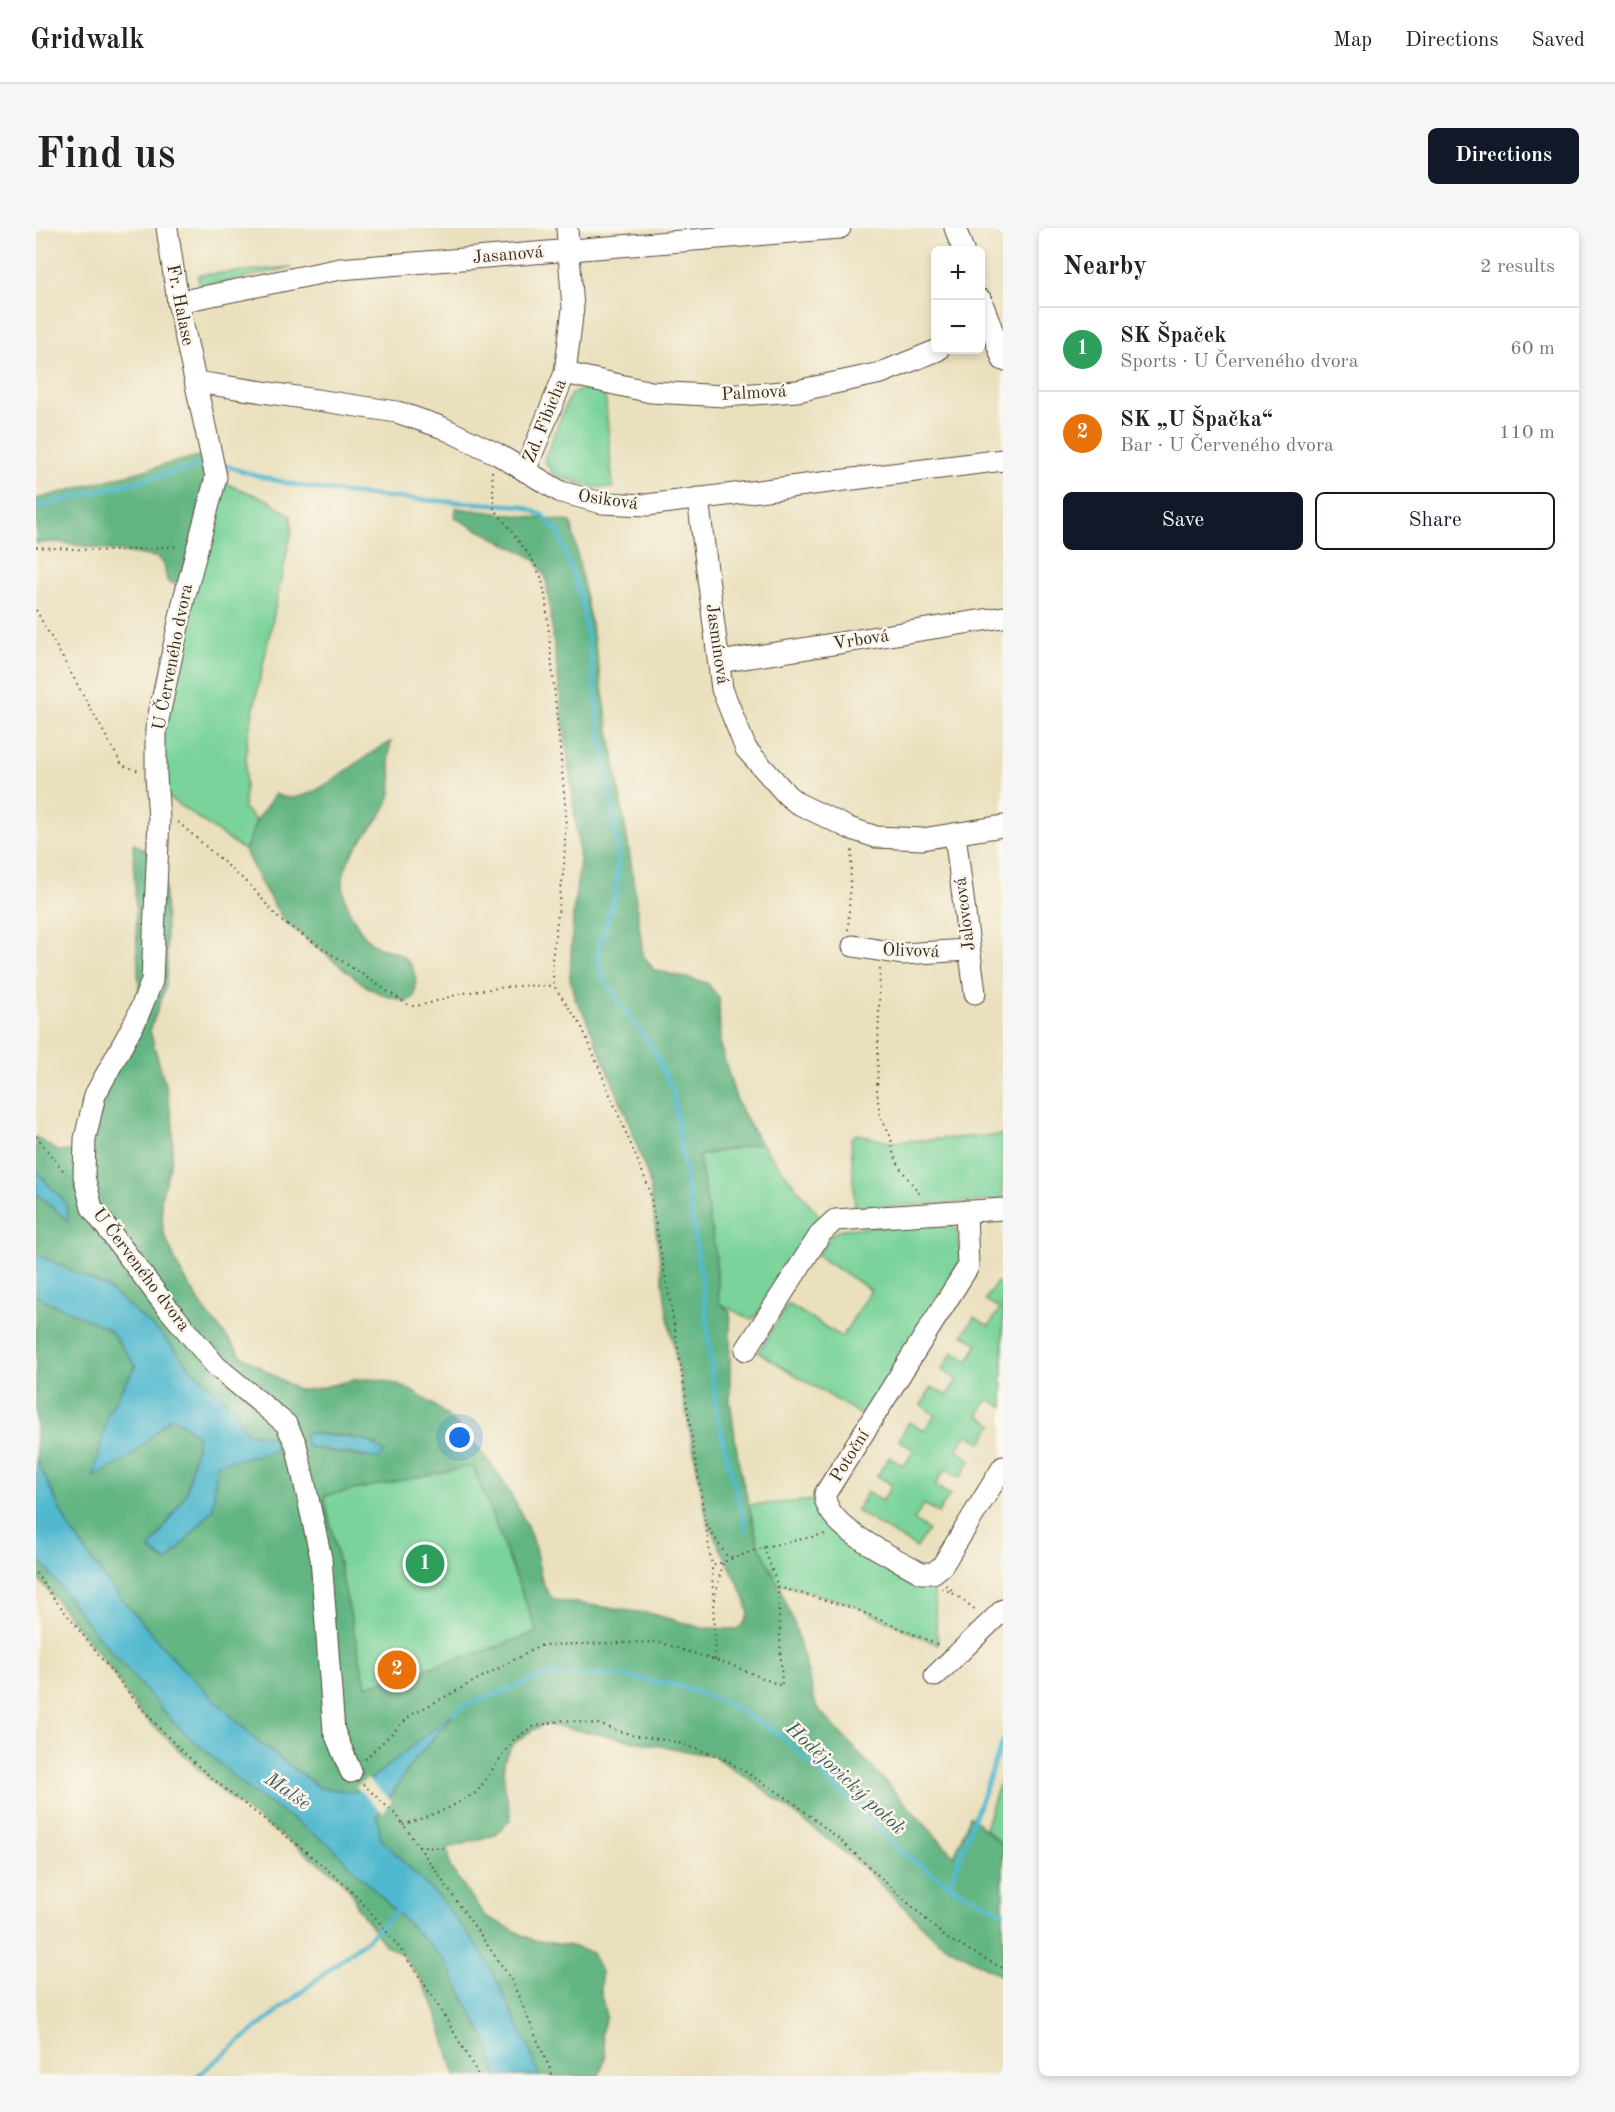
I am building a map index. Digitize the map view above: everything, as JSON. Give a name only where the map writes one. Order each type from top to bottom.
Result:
[{"type":"street","name":"Fr. Halase","points":[[167,228],[178,302],[196,382]]},
{"type":"street","name":"Zd. Fibicha","points":[[525,471],[565,373],[573,308],[567,228]]},
{"type":"street","name":"Jasanová","points":[[178,302],[340,269],[840,228]]},
{"type":"street","points":[[955,228],[962,246]]},
{"type":"street","points":[[986,330],[1003,360]]},
{"type":"street","name":"Palmová","points":[[565,373],[651,392],[724,396],[808,389],[881,373],[931,353]]},
{"type":"street","name":"U Červeného dvora","points":[[196,382],[216,477],[197,544],[156,729],[159,819],[152,981],[136,1020],[95,1095],[85,1139],[84,1176],[92,1208],[162,1301],[216,1366],[286,1424],[296,1444],[321,1558],[334,1731],[356,1777]]},
{"type":"street","name":"Osiková","points":[[196,382],[397,412],[441,427],[561,492],[602,503],[647,505],[1003,460]]},
{"type":"street","name":"Jasmínová","points":[[699,498],[723,689],[746,749],[797,803],[849,828],[876,837],[899,840],[1003,826]]},
{"type":"street","name":"Vrbová","points":[[719,662],[1003,617]]},
{"type":"street","name":"Jalovcová","points":[[955,834],[975,993]]},
{"type":"street","name":"Olivová","points":[[853,946],[880,951],[935,954],[968,950]]},
{"type":"street","points":[[746,1350],[820,1233],[835,1220],[1003,1209]]},
{"type":"street","name":"Potoční","points":[[966,1211],[968,1267],[825,1494],[825,1505],[834,1519],[849,1530],[921,1573],[933,1573],[942,1566],[1003,1467]]},
{"type":"street","points":[[935,1676],[1002,1616]]},
{"type":"path","points":[[491,474],[494,508],[532,560],[542,579],[546,602],[566,813],[564,867],[552,960],[554,987],[582,1027],[649,1188],[675,1329],[712,1566],[716,1660]]},
{"type":"path","points":[[36,547],[111,551],[197,544]]},
{"type":"path","points":[[36,610],[122,765],[156,776]]},
{"type":"path","points":[[159,819],[172,818],[219,856],[251,886],[280,920],[410,1006],[421,1006],[444,998],[496,988],[527,985],[554,987]]},
{"type":"path","points":[[849,828],[853,852],[847,926],[853,946]]},
{"type":"path","points":[[880,951],[877,1092],[880,1116],[891,1137],[892,1152],[900,1168],[934,1212]]},
{"type":"path","points":[[36,1136],[71,1181]]},
{"type":"path","points":[[705,1523],[726,1555],[734,1558]]},
{"type":"path","points":[[712,1566],[764,1547],[829,1534]]},
{"type":"path","points":[[553,2076],[511,1979],[398,1817],[356,1777],[411,1715],[542,1645],[658,1642],[716,1660],[782,1686],[778,1587],[764,1547]]},
{"type":"path","points":[[713,1603],[723,1562]]},
{"type":"path","points":[[36,1572],[52,1596],[179,1749],[228,1793],[331,1872],[376,1920],[434,1996],[478,2076]]},
{"type":"path","points":[[778,1587],[853,1608],[937,1646],[965,1647]]},
{"type":"path","points":[[403,1825],[447,1809],[477,1792],[513,1740],[532,1727],[564,1720],[598,1724],[632,1735],[672,1741],[723,1758],[789,1799],[839,1839],[946,1938],[1003,1968]]},
{"type":"path","points":[[418,1847],[447,1848]]},
{"type":"green space","points":[[292,267],[199,288],[198,275]]},
{"type":"green space","points":[[585,388],[605,392],[613,488],[592,487],[554,475],[544,460],[570,395]]},
{"type":"green space","points":[[206,454],[211,473],[180,586],[167,581],[164,564],[156,557],[57,542],[36,543],[36,499]]},
{"type":"green space","points":[[219,481],[268,500],[291,516],[292,529],[247,740],[244,808],[256,821],[245,851],[161,792],[162,732]]},
{"type":"green space","points":[[456,508],[571,522],[595,645],[630,856],[643,955],[654,970],[707,983],[719,998],[720,1045],[738,1105],[760,1143],[699,1156],[715,1251],[719,1302],[730,1312],[730,1401],[739,1465],[758,1543],[778,1583],[795,1626],[817,1708],[954,1856],[970,1816],[1003,1846],[1003,1977],[938,1941],[862,1866],[754,1782],[713,1756],[544,1724],[527,1733],[515,1743],[504,1762],[505,1786],[511,1819],[495,1835],[448,1848],[450,1867],[485,1916],[533,1940],[571,1946],[592,1953],[601,1972],[601,1993],[606,2017],[601,2034],[606,2055],[599,2076],[539,2076],[528,2046],[441,1900],[381,1839],[377,1816],[410,1766],[454,1714],[354,1792],[320,1788],[258,1742],[177,1663],[111,1587],[68,1526],[36,1458],[36,1296],[109,1329],[136,1366],[108,1412],[129,1458],[172,1416],[198,1436],[186,1494],[150,1549],[166,1562],[213,1509],[216,1464],[275,1451],[272,1437],[246,1434],[231,1406],[191,1369],[162,1335],[106,1287],[36,1254],[36,1193],[67,1220],[66,1203],[36,1171],[36,1137],[57,1151],[72,1151],[139,991],[133,843],[164,863],[167,970],[165,988],[150,1031],[167,1091],[173,1125],[172,1158],[161,1198],[163,1232],[180,1271],[204,1309],[242,1356],[298,1390],[370,1379],[396,1384],[422,1397],[447,1416],[470,1438],[509,1491],[533,1542],[542,1581],[549,1595],[555,1600],[652,1614],[702,1628],[737,1629],[747,1619],[747,1606],[738,1582],[707,1519],[667,1312],[649,1180],[627,1117],[586,1018],[575,998],[570,978],[573,916],[580,860],[546,578],[536,561],[528,555],[455,518]],"holes":[[[308,1433],[348,1436],[378,1445],[363,1458],[310,1447]],[[473,1466],[537,1632],[485,1651],[366,1686],[324,1496]]]},
{"type":"green space","points":[[391,742],[389,756],[392,790],[390,797],[384,810],[351,856],[345,868],[343,882],[347,904],[361,931],[371,943],[381,949],[401,955],[410,964],[416,983],[414,997],[406,1002],[381,994],[366,986],[284,921],[259,880],[245,851],[256,821],[275,794],[288,798],[303,796],[333,780]]},
{"type":"green space","points":[[857,1134],[888,1142],[1003,1135],[1003,1200],[855,1209],[851,1138]]},
{"type":"green space","points":[[760,1143],[822,1219],[754,1319],[750,1319],[719,1303],[715,1251],[699,1156]]},
{"type":"green space","points":[[948,1223],[958,1231],[960,1262],[866,1418],[758,1352],[788,1304],[842,1337],[871,1290],[817,1256],[832,1234],[842,1229]]},
{"type":"green space","points":[[997,1282],[1003,1286],[1003,1375],[1000,1380],[1003,1382],[1003,1407],[988,1399],[978,1415],[993,1424],[982,1443],[967,1434],[957,1450],[971,1460],[960,1478],[945,1469],[935,1486],[950,1495],[938,1513],[924,1504],[914,1520],[928,1530],[917,1548],[856,1511],[867,1492],[882,1501],[892,1485],[877,1476],[889,1457],[904,1466],[914,1450],[899,1440],[909,1422],[924,1431],[935,1415],[921,1405],[932,1387],[947,1396],[957,1380],[942,1370],[953,1352],[968,1361],[978,1344],[963,1335],[974,1317],[989,1326],[1000,1309],[985,1300]]},
{"type":"green space","points":[[473,1465],[537,1632],[485,1651],[366,1686],[323,1496]]},
{"type":"green space","points":[[817,1500],[819,1517],[832,1532],[913,1581],[933,1584],[938,1645],[851,1604],[778,1583],[758,1543],[749,1505]]},
{"type":"green space","points":[[36,1552],[43,1565],[248,1789],[330,1845],[445,1961],[488,2044],[497,2076],[455,2076],[434,2004],[419,1977],[400,1953],[386,1946],[356,1906],[354,1896],[339,1877],[231,1800],[137,1710],[111,1670],[36,1575]]},
{"type":"green space","points":[[1003,1772],[1003,1846],[985,1828]]},
{"type":"water","points":[[36,1171],[66,1203],[68,1221],[36,1193]]},
{"type":"water","points":[[36,1254],[106,1287],[162,1335],[191,1369],[231,1406],[246,1433],[273,1437],[275,1451],[216,1464],[213,1509],[167,1562],[150,1549],[186,1494],[198,1436],[172,1416],[129,1458],[94,1477],[108,1412],[136,1366],[109,1329],[36,1296]]},
{"type":"water","points":[[308,1433],[366,1440],[385,1452],[379,1459],[310,1447],[306,1444],[304,1435]]},
{"type":"water","name":"Malše","points":[[36,1458],[68,1526],[111,1587],[177,1663],[258,1742],[320,1788],[355,1792],[456,1711],[410,1766],[377,1816],[381,1839],[441,1900],[485,1957],[528,2046],[539,2076],[497,2076],[488,2044],[445,1961],[330,1845],[248,1789],[174,1723],[94,1632],[43,1565],[36,1552]]},
{"type":"pier","points":[[367,1779],[392,1801],[383,1813],[356,1787]]},
{"type":"waterway","points":[[36,507],[207,464]]},
{"type":"waterway","points":[[221,464],[257,476],[332,491],[370,496],[522,506],[542,515],[558,532],[582,600],[618,846],[617,887],[597,956],[605,981],[653,1049],[673,1091],[706,1311],[716,1412],[746,1530]]},
{"type":"waterway","name":"Hodějovický potok","points":[[453,1714],[462,1707],[550,1674],[622,1676],[684,1687],[736,1708],[785,1739],[904,1854],[949,1885],[1003,1741]]},
{"type":"waterway","points":[[949,1885],[1003,1912]]},
{"type":"waterway","points":[[197,2076],[371,1936],[400,1908]]},
{"type":"place","name":"SK Špaček","points":[[425,1564]]},
{"type":"place","name":"SK „U Špačka“","points":[[397,1670]]}]
